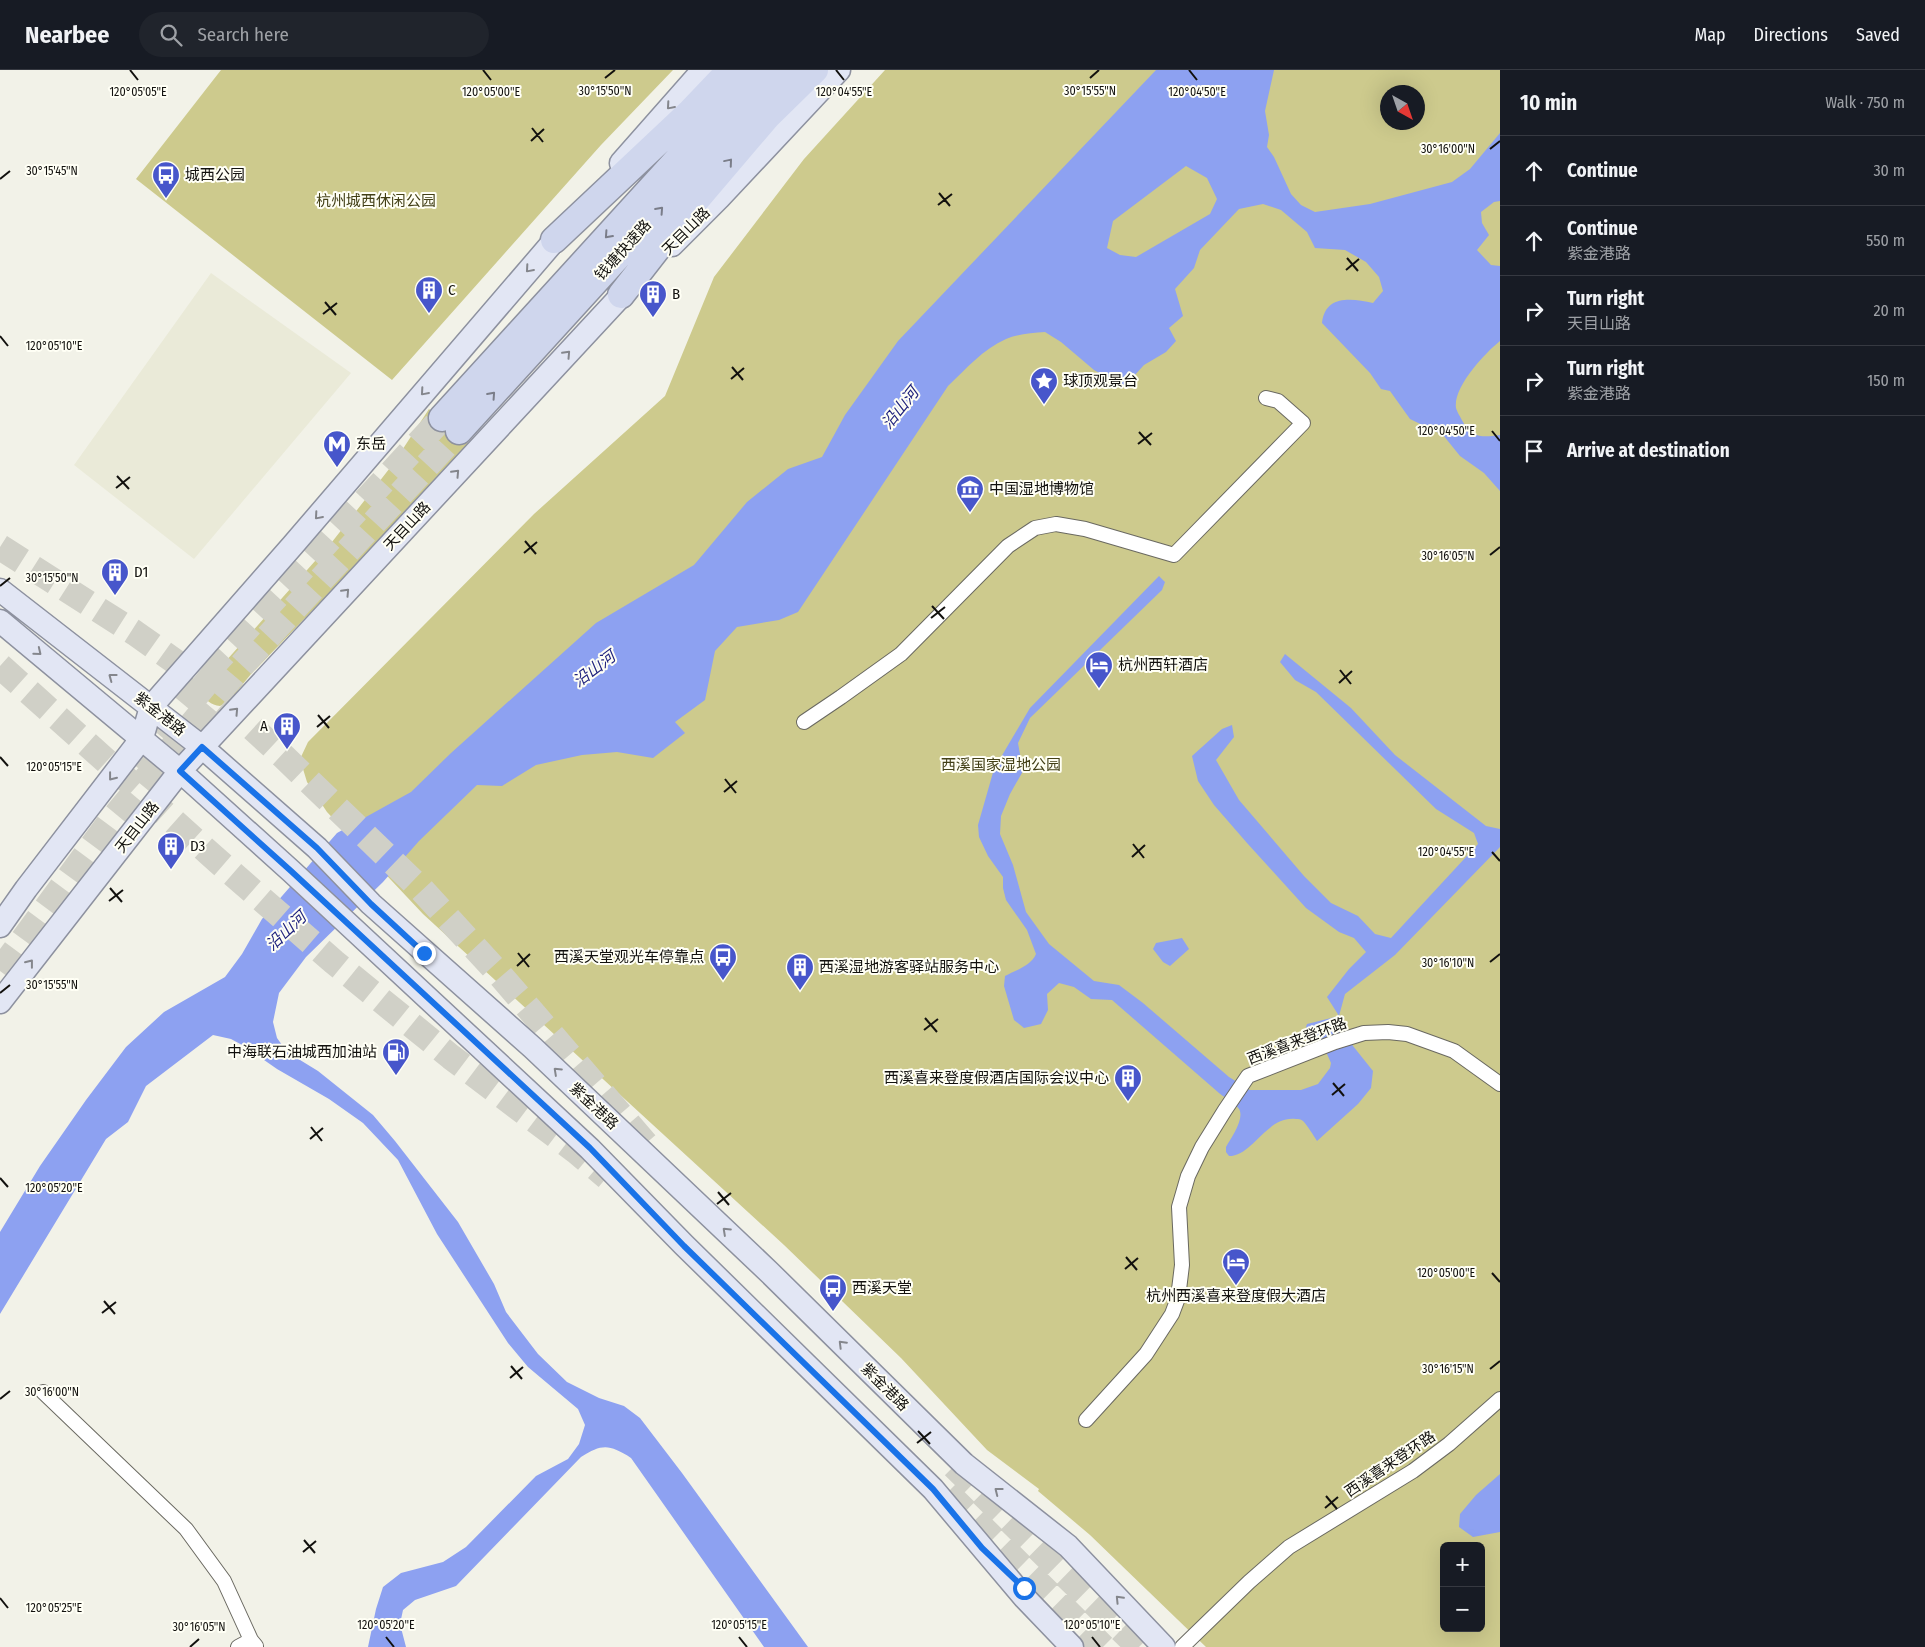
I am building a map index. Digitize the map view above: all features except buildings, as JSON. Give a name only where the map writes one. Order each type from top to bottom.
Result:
[{"type":"highway","points":[[554,240],[690,112],[730,70]]},
{"type":"highway","name":"钱塘快速路","points":[[759,70],[451,424],[788,70]]},
{"type":"highway","points":[[621,295],[681,218],[761,124],[815,70]]},
{"type":"main road","points":[[0,926],[26,889],[142,738],[151,707],[703,70]]},
{"type":"main road","name":"天目山路","points":[[0,1002],[180,771],[621,295],[719,198],[838,70]]},
{"type":"main road","name":"紫金港路","points":[[0,590],[202,747],[317,848],[371,904],[547,1062],[769,1272],[964,1464],[1068,1546],[1164,1647]]},
{"type":"main road","name":"紫金港路","points":[[0,622],[180,771],[291,871],[590,1148],[684,1246],[933,1489],[1024,1597],[1072,1647]]},
{"type":"main road","points":[[982,1548],[1084,1647]]},
{"type":"street","points":[[804,722],[841,698],[901,654],[1008,546],[1035,528],[1056,524],[1085,528],[1174,555],[1303,423],[1273,396]]},
{"type":"street","name":"西溪喜来登环路","points":[[1086,1420],[1146,1354],[1172,1314],[1178,1298],[1182,1265],[1179,1207],[1188,1176],[1202,1147],[1248,1076],[1335,1042],[1364,1034],[1388,1032],[1407,1034],[1454,1051],[1500,1084]]},
{"type":"street","points":[[43,1392],[186,1529],[224,1581],[254,1643],[238,1647]]},
{"type":"street","name":"西溪喜来登环路","points":[[1182,1647],[1249,1582],[1289,1547],[1413,1471],[1449,1444],[1500,1399]]},
{"type":"shaded area","points":[[211,273],[351,373],[194,559],[74,465]]},
{"type":"green space","name":"杭州城西休闲公园","points":[[221,70],[673,70],[601,145],[392,380],[136,179]]},
{"type":"green space","name":"西溪国家湿地公园","points":[[885,70],[1500,70],[1500,1647],[1206,1647],[1090,1535],[1038,1491],[1039,1489],[987,1450],[901,1358],[784,1245],[423,914],[327,812],[307,782],[300,759],[308,742],[534,514],[665,396],[714,277],[804,159]]},
{"type":"green space","points":[[429,409],[470,445],[251,674],[230,700],[220,706],[208,702],[200,691],[332,542],[393,464]]},
{"type":"water","name":"沿山河","points":[[1156,70],[1274,70],[1265,111],[1269,135],[1267,147],[1274,157],[1291,194],[1301,205],[1315,212],[1370,204],[1452,182],[1470,169],[1500,133],[1500,201],[1494,202],[1481,212],[1482,223],[1489,235],[1477,250],[1491,265],[1500,266],[1500,341],[1471,371],[1460,390],[1456,400],[1456,408],[1467,428],[1474,434],[1479,436],[1500,435],[1500,491],[1484,473],[1460,456],[1443,435],[1410,419],[1390,391],[1381,389],[1370,373],[1322,323],[1328,307],[1334,303],[1356,300],[1373,303],[1383,291],[1379,277],[1366,262],[1345,250],[1315,248],[1307,232],[1281,210],[1263,204],[1239,209],[1200,250],[1194,268],[1175,289],[1183,316],[1169,328],[1176,341],[1166,352],[1144,365],[1124,387],[1094,370],[1061,342],[1045,332],[1011,337],[990,348],[948,386],[798,612],[779,620],[737,627],[715,651],[705,700],[675,722],[685,733],[653,758],[617,752],[582,755],[536,765],[502,786],[477,785],[419,841],[383,882],[306,957],[279,993],[273,1022],[277,1038],[287,1052],[318,1071],[373,1115],[395,1141],[458,1222],[494,1284],[506,1312],[538,1354],[567,1382],[599,1398],[624,1406],[640,1418],[808,1647],[764,1647],[631,1458],[617,1450],[606,1447],[581,1457],[456,1586],[415,1600],[403,1610],[400,1624],[406,1647],[368,1647],[383,1587],[401,1573],[443,1562],[466,1547],[536,1476],[568,1459],[579,1444],[585,1425],[578,1409],[528,1367],[508,1343],[437,1234],[398,1160],[363,1123],[329,1099],[277,1069],[244,1046],[231,1039],[213,1035],[146,1086],[128,1122],[106,1139],[0,1314],[0,1232],[40,1166],[126,1047],[164,1012],[225,977],[242,954],[262,919],[337,833],[411,792],[451,753],[596,623],[694,565],[747,502],[788,469],[822,457],[845,415],[898,341]],"holes":[[[1186,166],[1207,178],[1217,199],[1210,214],[1136,257],[1120,255],[1107,248],[1113,221]]]},
{"type":"water","points":[[1159,576],[1165,582],[1162,590],[1030,718],[1018,743],[1023,771],[1010,794],[1001,816],[1000,834],[1013,865],[1026,912],[1049,944],[1094,981],[1119,985],[1143,1003],[1229,1077],[1250,1090],[1301,1090],[1318,1084],[1330,1068],[1331,1063],[1318,1039],[1306,1027],[1307,1024],[1339,1016],[1342,1027],[1353,1046],[1373,1071],[1371,1088],[1358,1104],[1317,1141],[1303,1121],[1300,1119],[1286,1119],[1268,1129],[1246,1150],[1229,1156],[1226,1152],[1226,1147],[1239,1123],[1239,1109],[1112,1000],[1091,999],[1074,987],[1059,983],[1047,994],[1048,1010],[1041,1024],[1024,1028],[1014,1020],[1004,986],[1005,976],[1027,965],[1036,954],[1027,930],[1006,900],[1003,877],[988,856],[979,837],[978,825],[994,769],[1030,708]]},
{"type":"water","points":[[1285,654],[1351,708],[1395,755],[1486,826],[1500,829],[1500,847],[1395,955],[1345,994],[1339,1016],[1327,997],[1349,969],[1366,952],[1354,938],[1339,932],[1306,908],[1247,843],[1214,805],[1198,781],[1192,756],[1222,729],[1232,725],[1234,737],[1216,760],[1239,800],[1304,876],[1331,903],[1358,916],[1375,934],[1391,938],[1478,844],[1474,833],[1436,809],[1316,692],[1295,680],[1280,662]]},
{"type":"water","points":[[1182,938],[1189,949],[1170,966],[1163,962],[1153,949],[1156,943]]},
{"type":"water","points":[[1500,1474],[1500,1532],[1473,1537],[1459,1527],[1460,1514],[1476,1495]]},
{"type":"tunnel","points":[[132,763],[213,665],[442,418]]},
{"type":"tunnel","points":[[0,971],[110,822],[239,668],[459,431]]},
{"type":"tunnel","points":[[0,547],[135,633],[173,660],[231,708],[283,756],[422,890],[500,975],[650,1149]]},
{"type":"tunnel","points":[[0,666],[334,962],[451,1057],[576,1151],[607,1177]]},
{"type":"tunnel","points":[[954,1466],[1139,1647]]},
{"type":"tunnel","points":[[947,1493],[1103,1647]]},
{"type":"place","name":"城西公园","points":[[166,199]]},
{"type":"place","name":"C","points":[[429,314]]},
{"type":"place","name":"B","points":[[653,318]]},
{"type":"place","name":"球顶观景台","points":[[1044,405]]},
{"type":"place","name":"东岳","points":[[337,468]]},
{"type":"place","name":"中国湿地博物馆","points":[[970,513]]},
{"type":"place","name":"D1","points":[[115,596]]},
{"type":"place","name":"杭州西轩酒店","points":[[1099,689]]},
{"type":"place","name":"A","points":[[287,750]]},
{"type":"place","name":"D3","points":[[171,870]]},
{"type":"place","name":"西溪天堂观光车停靠点","points":[[723,981]]},
{"type":"place","name":"西溪湿地游客驿站服务中心","points":[[800,991]]},
{"type":"place","name":"中海联石油城西加油站","points":[[396,1076]]},
{"type":"place","name":"西溪喜来登度假酒店国际会议中心","points":[[1128,1102]]},
{"type":"place","name":"杭州西溪喜来登度假大酒店","points":[[1236,1286]]},
{"type":"place","name":"西溪天堂","points":[[833,1312]]},
{"type":"route","points":[[424,953],[371,904],[317,848],[202,747],[180,771],[291,871],[590,1148],[684,1246],[933,1489],[982,1548],[1024,1588]]}]
